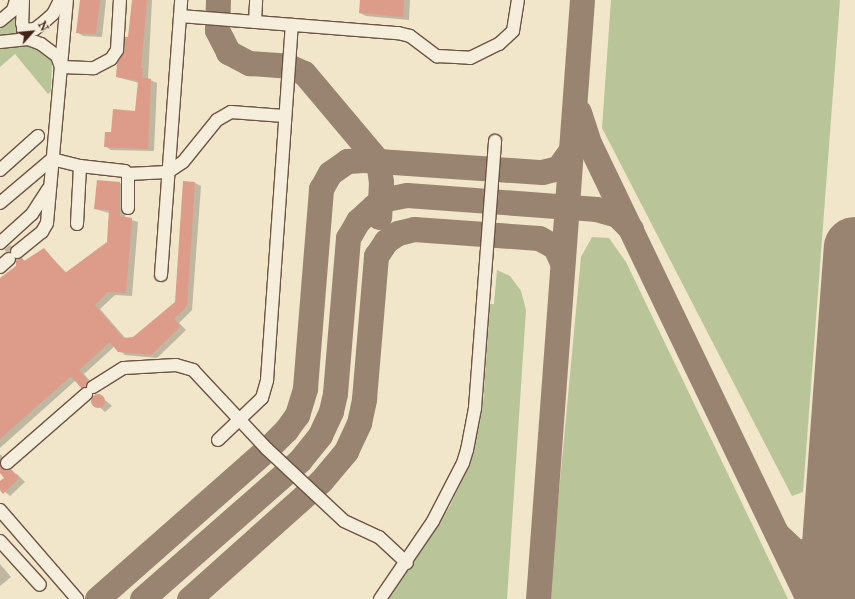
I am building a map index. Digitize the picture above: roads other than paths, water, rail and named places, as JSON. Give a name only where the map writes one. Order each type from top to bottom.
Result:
[{"type":"street","points":[[0,21],[13,10],[16,0]]},
{"type":"street","points":[[23,0],[26,35]]},
{"type":"street","points":[[0,42],[26,35],[35,29],[44,22],[60,0]]},
{"type":"street","points":[[0,267],[42,232],[47,223],[67,0]]},
{"type":"street","points":[[60,67],[94,68],[111,59],[116,50],[120,0]]},
{"type":"street","points":[[161,275],[181,0]]},
{"type":"street","points":[[255,22],[256,0]]},
{"type":"street","points":[[180,16],[398,33],[410,36],[437,56],[470,58],[499,44],[514,31],[518,0]]},
{"type":"street","points":[[218,440],[240,421],[262,398],[267,380],[278,249],[284,116],[292,25]]},
{"type":"street","points":[[26,35],[48,48],[57,56],[60,67]]},
{"type":"street","points":[[52,159],[80,166],[122,170],[128,174],[168,172],[183,162],[224,114],[231,112],[284,116]]},
{"type":"street","points":[[0,170],[38,136]]},
{"type":"street","points":[[380,599],[407,563],[450,492],[463,463],[471,434],[475,408],[495,141]]},
{"type":"street","points":[[3,196],[52,159]]},
{"type":"street","points":[[77,224],[80,166]]},
{"type":"street","points":[[128,174],[128,208]]},
{"type":"street","points":[[0,243],[32,214],[50,185]]},
{"type":"street","points":[[6,463],[89,391],[124,368],[185,366],[193,370],[240,421],[344,521],[379,537],[407,563]]},
{"type":"street","points":[[0,510],[77,599]]},
{"type":"street","points":[[0,541],[40,585]]}]
